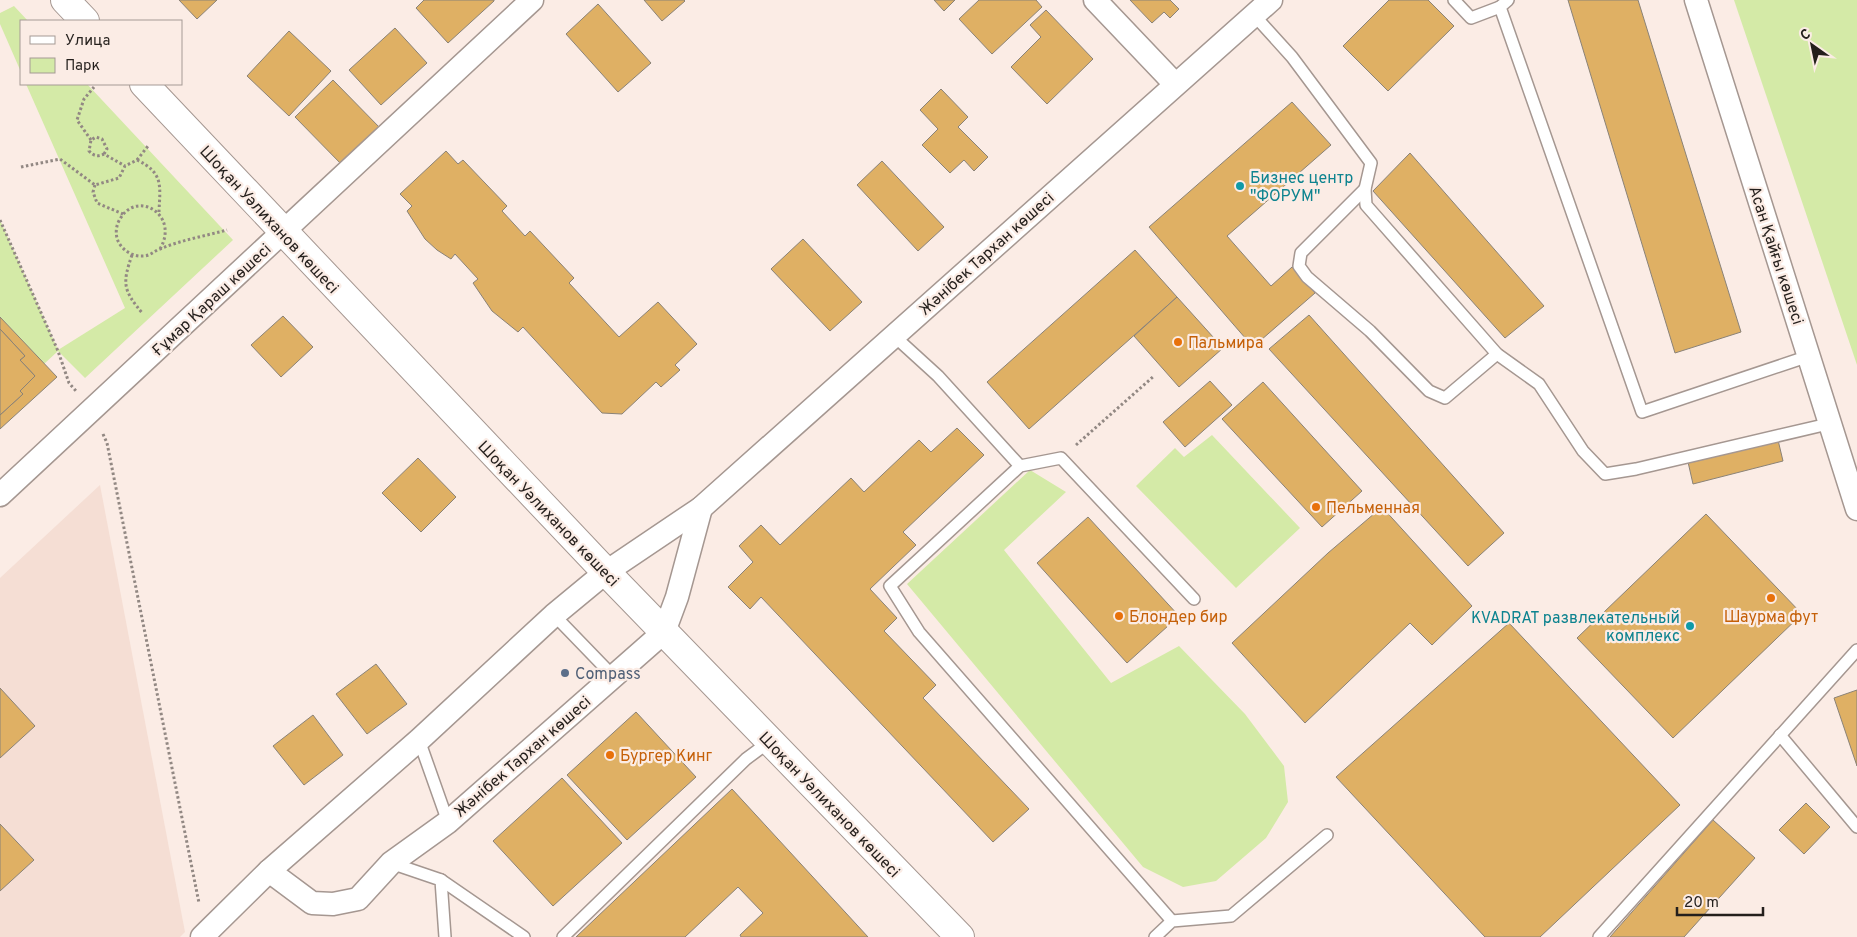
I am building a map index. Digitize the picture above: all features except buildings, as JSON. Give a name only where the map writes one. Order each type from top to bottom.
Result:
[{"type":"main road","points":[[65,0],[84,20]]},
{"type":"main road","name":"Шоқан Уәлиханов көшесі","points":[[145,85],[282,232],[606,572],[960,937]]},
{"type":"street","name":"Ғұмар Қараш көшесі","points":[[0,495],[532,0]]},
{"type":"street","points":[[1095,0],[1175,84]]},
{"type":"street","name":"Жәнібек Тархан көшесі","points":[[206,935],[269,871],[419,740],[554,615],[606,572],[701,508],[1271,0]]},
{"type":"street","name":"Асан Қайғы көшесі","points":[[1696,0],[1809,356],[1828,424],[1857,509]]},
{"type":"street","name":"Жәнібек Тархан көшесі","points":[[269,871],[312,903],[333,904],[358,899],[391,863],[448,822],[664,632],[677,598],[701,508]]},
{"type":"lane","points":[[1454,0],[1471,18],[1504,3],[1642,412],[1809,356]]},
{"type":"lane","points":[[1254,15],[1292,57],[1371,163],[1365,188],[1366,205],[1497,354],[1539,384],[1583,451],[1605,474],[1636,469],[1828,424]]},
{"type":"lane","points":[[1365,188],[1301,253],[1299,266],[1307,277],[1370,331],[1429,391],[1444,398],[1497,354]]},
{"type":"lane","points":[[893,336],[938,376],[1020,466]]},
{"type":"lane","points":[[1172,921],[919,632],[890,586],[1020,466],[1061,458],[1194,599]]},
{"type":"lane","points":[[554,615],[614,676]]},
{"type":"lane","points":[[1599,937],[1857,650]]},
{"type":"lane","points":[[1780,735],[1857,827]]},
{"type":"lane","points":[[419,740],[448,822]]},
{"type":"lane","points":[[563,937],[746,759],[769,742]]},
{"type":"lane","points":[[1155,937],[1172,921],[1230,916],[1327,835]]},
{"type":"lane","points":[[391,863],[441,880],[524,937]]},
{"type":"lane","points":[[441,880],[445,937]]},
{"type":"path","points":[[91,140],[77,120],[84,99],[94,87]]},
{"type":"path","points":[[96,137],[102,139],[107,149],[104,154],[99,156],[88,151],[91,140],[96,137]]},
{"type":"path","points":[[95,185],[119,178],[125,166],[138,160],[148,146]]},
{"type":"path","points":[[104,154],[125,166]]},
{"type":"path","points":[[21,167],[60,159],[95,185]]},
{"type":"path","points":[[138,160],[151,166],[160,182],[159,213]]},
{"type":"path","points":[[95,185],[93,192],[97,203],[123,214]]},
{"type":"path","points":[[160,249],[165,240],[167,230],[159,213],[151,208],[141,206],[131,208],[123,214],[116,232],[118,241],[132,255],[142,256],[227,230]]},
{"type":"path","points":[[0,220],[58,351],[69,383],[92,409],[107,443],[202,923],[206,935]]},
{"type":"path","points":[[132,255],[124,278],[127,292],[143,314]]},
{"type":"path","points":[[1061,458],[1154,376]]},
{"type":"shaded area","points":[[100,485],[185,932],[180,937],[0,937],[0,578]]},
{"type":"green space","points":[[1734,0],[1857,0],[1857,365]]},
{"type":"green space","points":[[14,6],[27,20],[20,20],[20,70],[0,24],[0,13]]},
{"type":"green space","points":[[26,85],[88,85],[233,240],[85,378],[58,351],[44,364],[0,317],[0,220],[58,350],[125,308]]},
{"type":"green space","points":[[1212,435],[1300,528],[1236,588],[1136,486],[1175,448],[1184,457]]},
{"type":"green space","points":[[1030,470],[1066,492],[1004,550],[1111,683],[1179,646],[1245,714],[1284,766],[1288,802],[1266,838],[1216,881],[1183,887],[1143,867],[907,584]]},
{"type":"place","name":"Бизнес центр \"ФОРУМ\"","points":[[1240,186]]},
{"type":"place","name":"Пальмира","points":[[1178,342]]},
{"type":"place","name":"Пельменная","points":[[1316,507]]},
{"type":"place","name":"Шаурма фут","points":[[1771,598]]},
{"type":"place","name":"Блондер бир","points":[[1119,616]]},
{"type":"place","name":"KVADRAT развлекательный комплекс","points":[[1690,626]]},
{"type":"place","name":"Compass","points":[[565,673]]},
{"type":"place","name":"Бургер Кинг","points":[[610,755]]}]
